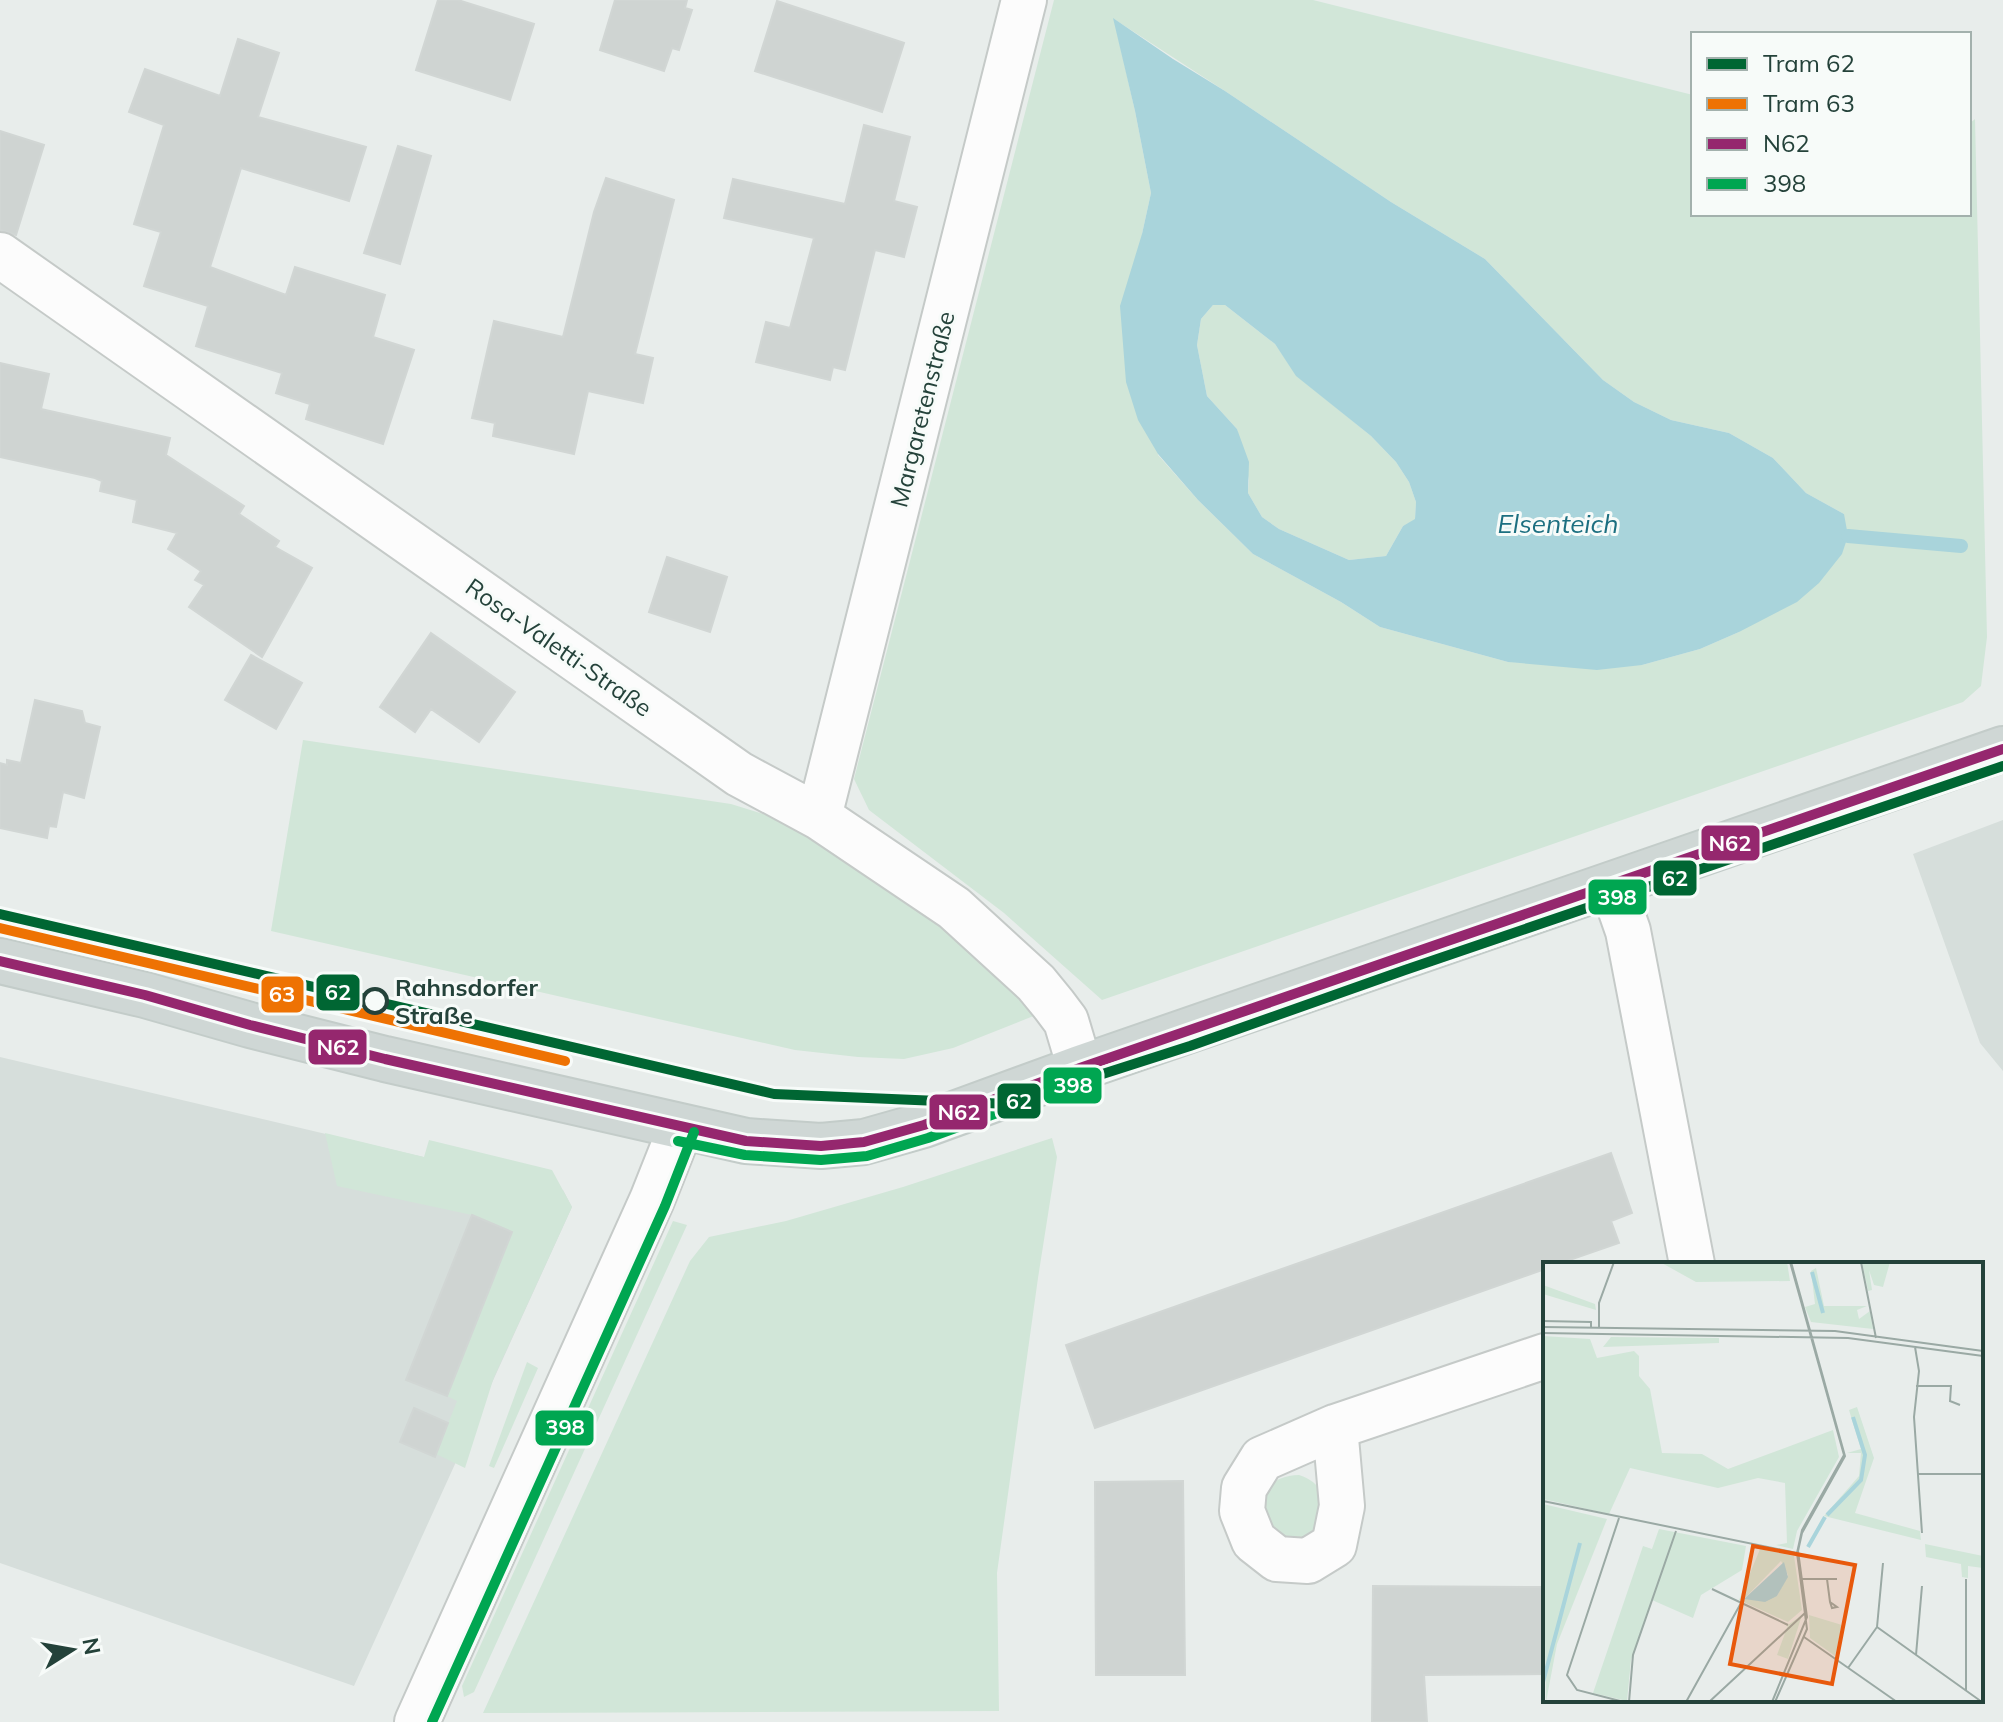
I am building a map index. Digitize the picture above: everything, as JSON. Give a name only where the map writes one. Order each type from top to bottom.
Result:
[{"type":"main road","points":[[0,961],[145,995],[385,1059],[746,1141],[821,1146],[864,1142],[924,1125],[1080,1068],[2003,749]]},
{"type":"street","name":"Margaretenstraße","points":[[819,817],[1024,0]]},
{"type":"street","name":"Rosa-Valetti-Straße","points":[[0,255],[739,774],[819,817],[954,908],[1036,983],[1066,1021],[1080,1068]]},
{"type":"street","points":[[1612,885],[1628,931],[1692,1262]]},
{"type":"street","points":[[417,1722],[652,1200],[681,1127]]},
{"type":"street","points":[[1335,1427],[1543,1357]]},
{"type":"shaded area","points":[[2003,820],[2003,1071],[1980,1043],[1913,854]]},
{"type":"shaded area","points":[[0,1057],[563,1190],[572,1207],[354,1686],[0,1563]]},
{"type":"green space","points":[[1054,0],[1313,0],[1691,94],[1691,216],[1971,216],[1971,122],[1975,119],[1987,637],[1981,686],[1963,702],[1102,1000],[1004,913],[869,810],[854,779]],"holes":[[[1114,19],[1391,202],[1485,259],[1603,380],[1634,402],[1671,420],[1729,433],[1773,458],[1806,493],[1844,514],[1739,632],[1700,649],[1642,665],[1508,662],[1380,627],[1253,554],[1158,455],[1142,234],[1151,193]]]},
{"type":"green space","points":[[1213,305],[1225,305],[1275,344],[1297,376],[1371,436],[1396,462],[1409,482],[1416,502],[1415,520],[1403,526],[1386,556],[1349,560],[1279,529],[1262,517],[1248,493],[1249,480],[1237,429],[1207,396],[1197,345],[1201,319]]},
{"type":"green space","points":[[303,740],[731,804],[815,830],[975,949],[1036,1015],[953,1048],[904,1059],[858,1057],[795,1050],[271,931]]},
{"type":"green space","points":[[325,1133],[424,1157],[429,1140],[552,1170],[572,1207],[494,1377],[465,1468],[436,1454],[457,1401],[447,1396],[512,1232],[472,1215],[337,1186]]},
{"type":"green space","points":[[1052,1138],[1057,1157],[997,1573],[999,1711],[483,1713],[690,1261],[709,1237],[786,1221]]},
{"type":"green space","points":[[673,1221],[687,1225],[474,1692],[464,1697],[462,1686]]},
{"type":"green space","points":[[527,1362],[538,1368],[494,1468],[489,1466]]},
{"type":"green space","points":[[1299,1475],[1313,1482],[1323,1494],[1322,1514],[1313,1532],[1304,1537],[1290,1538],[1278,1533],[1269,1524],[1264,1512],[1264,1499],[1269,1487],[1281,1479]]},
{"type":"water","name":"Elsenteich","points":[[1113,18],[1391,202],[1485,259],[1603,380],[1634,402],[1671,420],[1729,433],[1773,458],[1806,493],[1844,514],[1848,536],[1842,554],[1819,583],[1797,602],[1739,632],[1700,649],[1642,665],[1597,670],[1508,662],[1380,627],[1253,554],[1198,500],[1158,454],[1138,420],[1126,382],[1120,306],[1151,193]],"holes":[[[1213,305],[1225,305],[1275,344],[1296,376],[1371,436],[1396,462],[1409,482],[1416,502],[1415,519],[1403,526],[1386,556],[1349,560],[1279,529],[1262,517],[1248,493],[1249,462],[1237,429],[1207,396],[1197,345],[1201,319]]]},
{"type":"building","points":[[438,0],[458,0],[534,24],[510,100],[416,70]]},
{"type":"building","points":[[615,0],[687,0],[685,8],[692,10],[679,50],[672,48],[664,71],[600,50]]},
{"type":"building","points":[[777,1],[904,43],[882,112],[755,71]]},
{"type":"building","points":[[238,39],[279,53],[258,117],[366,147],[349,201],[241,168],[210,267],[286,295],[295,267],[385,295],[373,337],[414,350],[383,444],[306,419],[310,404],[276,393],[282,373],[196,346],[208,306],[144,286],[161,232],[134,224],[164,125],[129,112],[145,69],[220,96]]},
{"type":"building","points":[[864,125],[910,137],[894,201],[917,207],[904,257],[875,250],[845,370],[833,367],[830,380],[756,362],[766,322],[790,328],[814,238],[724,218],[733,179],[845,204]]},
{"type":"building","points":[[0,131],[44,145],[16,235],[0,230]]},
{"type":"building","points":[[398,146],[431,156],[400,264],[364,253]]},
{"type":"building","points":[[606,178],[674,200],[635,354],[653,358],[643,403],[588,391],[574,454],[493,436],[495,423],[472,418],[494,321],[563,337],[594,212]]},
{"type":"building","points":[[0,363],[49,374],[41,409],[170,438],[166,455],[244,506],[239,514],[279,541],[275,547],[312,568],[262,657],[189,607],[204,585],[195,580],[201,571],[168,549],[177,533],[133,522],[137,500],[100,491],[102,481],[95,478],[0,457]]},
{"type":"building","points":[[667,557],[727,577],[710,632],[649,612]]},
{"type":"building","points":[[431,633],[515,692],[479,742],[431,709],[415,732],[380,707]]},
{"type":"building","points":[[251,655],[302,683],[276,729],[225,700]]},
{"type":"building","points":[[35,700],[82,711],[85,723],[100,727],[84,798],[63,792],[56,827],[49,826],[47,838],[0,828],[0,763],[7,765],[7,760],[21,763]]},
{"type":"building","points":[[1611,1153],[1632,1213],[1611,1221],[1619,1243],[1564,1262],[1543,1262],[1543,1270],[1095,1428],[1066,1345]]},
{"type":"building","points":[[472,1215],[512,1232],[447,1396],[406,1380]]},
{"type":"building","points":[[414,1408],[448,1423],[435,1457],[400,1442]]},
{"type":"building","points":[[1183,1481],[1185,1675],[1096,1675],[1095,1482]]},
{"type":"building","points":[[1373,1586],[1543,1587],[1543,1674],[1424,1675],[1427,1722],[1372,1722]]},
{"type":"waterway","points":[[1848,536],[1961,546]]},
{"type":"tram line","name":"62","points":[[0,914],[774,1094],[1009,1104],[1190,1046],[2003,766]]},
{"type":"tram line","name":"63","points":[[0,928],[565,1061]]},
{"type":"transit line","name":"N62","points":[[0,961],[145,995],[385,1059],[746,1141],[821,1146],[864,1142],[924,1125],[1080,1068],[2003,749]]},
{"type":"transit line","name":"398","points":[[678,1141],[745,1155],[821,1160],[867,1156],[928,1138],[2003,764]]},
{"type":"transit line","name":"398","points":[[432,1722],[665,1206],[694,1132]]},
{"type":"place","name":"Rahnsdorfer Straße","points":[[375,1001]]}]
